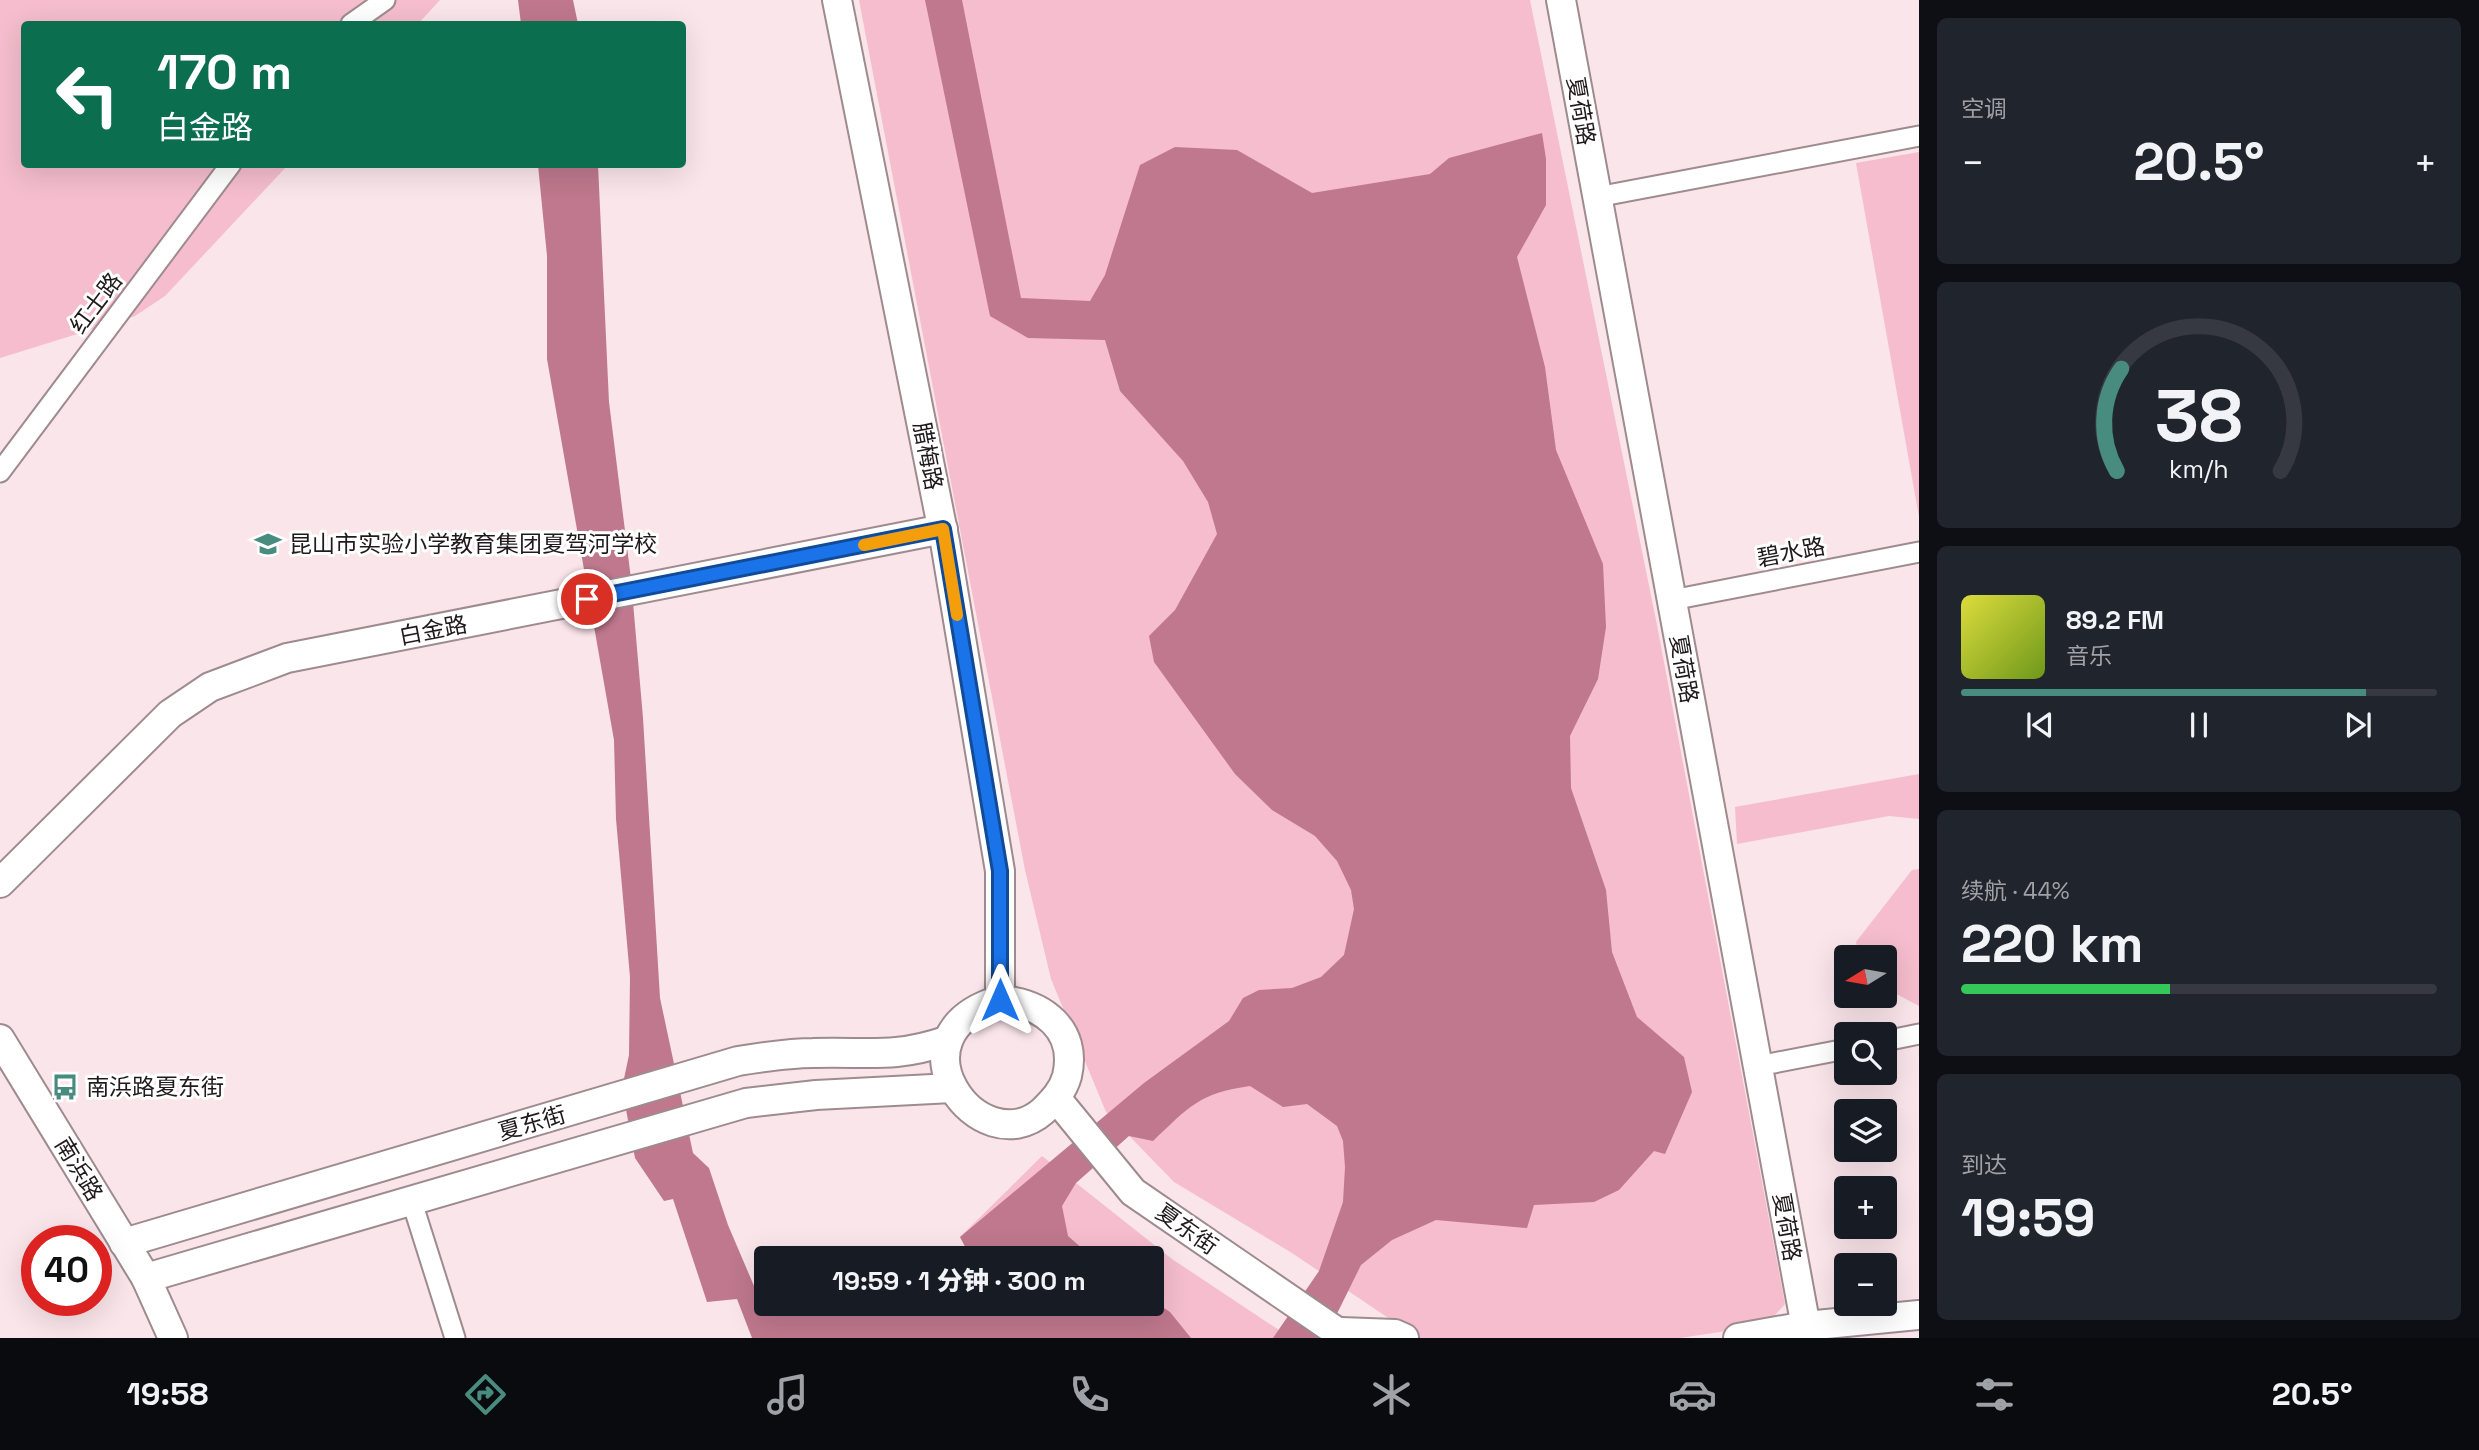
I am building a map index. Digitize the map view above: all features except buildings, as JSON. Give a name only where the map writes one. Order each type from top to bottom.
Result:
[{"type":"street","points":[[355,21],[385,0]]},
{"type":"street","name":"腊梅路","points":[[837,0],[943,529],[1000,871],[1000,1000]]},
{"type":"street","name":"夏荷路","points":[[1561,0],[1807,1332]]},
{"type":"street","points":[[1597,197],[1919,136]]},
{"type":"street","name":"红士路","points":[[0,472],[228,168]]},
{"type":"street","name":"白金路","points":[[0,883],[170,714],[223,682],[287,658],[943,529]]},
{"type":"street","name":"碧水路","points":[[1672,600],[1919,552]]},
{"type":"street","points":[[1000,1000],[1024,1002],[1045,1012],[1061,1030],[1068,1053],[1067,1077],[1056,1098],[1038,1115],[1014,1123],[989,1120],[967,1108],[952,1088],[945,1065],[946,1041],[960,1021],[978,1006],[1000,1000]]},
{"type":"street","points":[[1897,1039],[1919,1034]]},
{"type":"street","name":"南浜路","points":[[0,1039],[146,1278],[173,1338]]},
{"type":"street","name":"夏东街","points":[[124,1243],[738,1061],[777,1055],[846,1052],[885,1055],[916,1051],[946,1041]]},
{"type":"street","points":[[1758,1066],[1834,1051]]},
{"type":"street","name":"夏东街","points":[[146,1278],[746,1103],[784,1097],[952,1088]]},
{"type":"street","name":"夏东街","points":[[1056,1098],[1133,1192],[1344,1335],[1395,1334],[1404,1338]]},
{"type":"street","points":[[412,1202],[455,1338]]},
{"type":"street","points":[[1738,1338],[1807,1332],[1919,1315]]},
{"type":"shaded area","points":[[0,0],[440,0],[421,21],[21,21],[21,168],[285,168],[165,296],[135,316],[0,358]]},
{"type":"shaded area","points":[[518,0],[573,0],[577,21],[521,21]]},
{"type":"shaded area","points":[[859,0],[1530,0],[1657,625],[1785,1304],[1766,1325],[1680,1338],[1418,1338],[1292,1253],[1174,1182],[1106,1112],[1051,979],[1025,870]]},
{"type":"shaded area","points":[[925,0],[962,0],[1021,298],[1090,301],[1105,275],[1140,165],[1175,147],[1237,150],[1312,193],[1430,174],[1449,158],[1542,133],[1546,159],[1546,205],[1517,257],[1545,367],[1556,450],[1603,564],[1606,627],[1598,679],[1570,736],[1571,788],[1606,890],[1612,952],[1637,1017],[1684,1057],[1692,1092],[1665,1154],[1654,1151],[1619,1190],[1594,1202],[1534,1205],[1527,1228],[1436,1220],[1392,1240],[1361,1265],[1325,1338],[1273,1338],[1319,1271],[1343,1202],[1343,1141],[1337,1126],[1307,1104],[1283,1107],[1250,1086],[1218,1093],[1196,1103],[1153,1141],[1129,1136],[1076,1183],[1062,1206],[1068,1236],[1079,1246],[965,1246],[960,1237],[1144,1083],[1229,1021],[1243,998],[1259,990],[1292,988],[1321,977],[1344,955],[1354,909],[1351,890],[1337,861],[1315,836],[1272,810],[1235,774],[1154,662],[1149,636],[1175,610],[1217,534],[1208,502],[1183,461],[1120,391],[1105,340],[1028,338],[990,316]]},
{"type":"shaded area","points":[[1919,152],[1919,517],[1856,163]]},
{"type":"shaded area","points":[[538,168],[598,168],[609,402],[631,579],[643,718],[660,998],[693,1153],[709,1168],[728,1225],[754,1286],[754,1316],[1164,1316],[1164,1308],[1191,1338],[752,1338],[737,1299],[707,1302],[673,1199],[664,1201],[635,1158],[622,1088],[629,1055],[630,977],[616,819],[614,740],[547,359],[547,256]]},
{"type":"shaded area","points":[[1919,774],[1919,819],[1889,816],[1737,844],[1735,807]]},
{"type":"shaded area","points":[[1919,869],[1919,1006],[1897,994],[1897,945],[1857,945],[1856,942],[1912,870]]},
{"type":"shaded area","points":[[1042,1156],[1156,1246],[965,1246],[960,1237]]},
{"type":"shaded area","points":[[1164,1253],[1291,1338],[787,1338],[782,1320],[796,1316],[1164,1316]]},
{"type":"slow traffic","points":[[864,545],[943,529],[957,615]]},
{"type":"place","name":"昆山市实验小学教育集团夏驾河学校","points":[[268,544]]},
{"type":"place","name":"南浜路夏东街","points":[[65,1087]]},
{"type":"route","points":[[587,599],[943,529],[1000,871],[1000,1000]]}]
